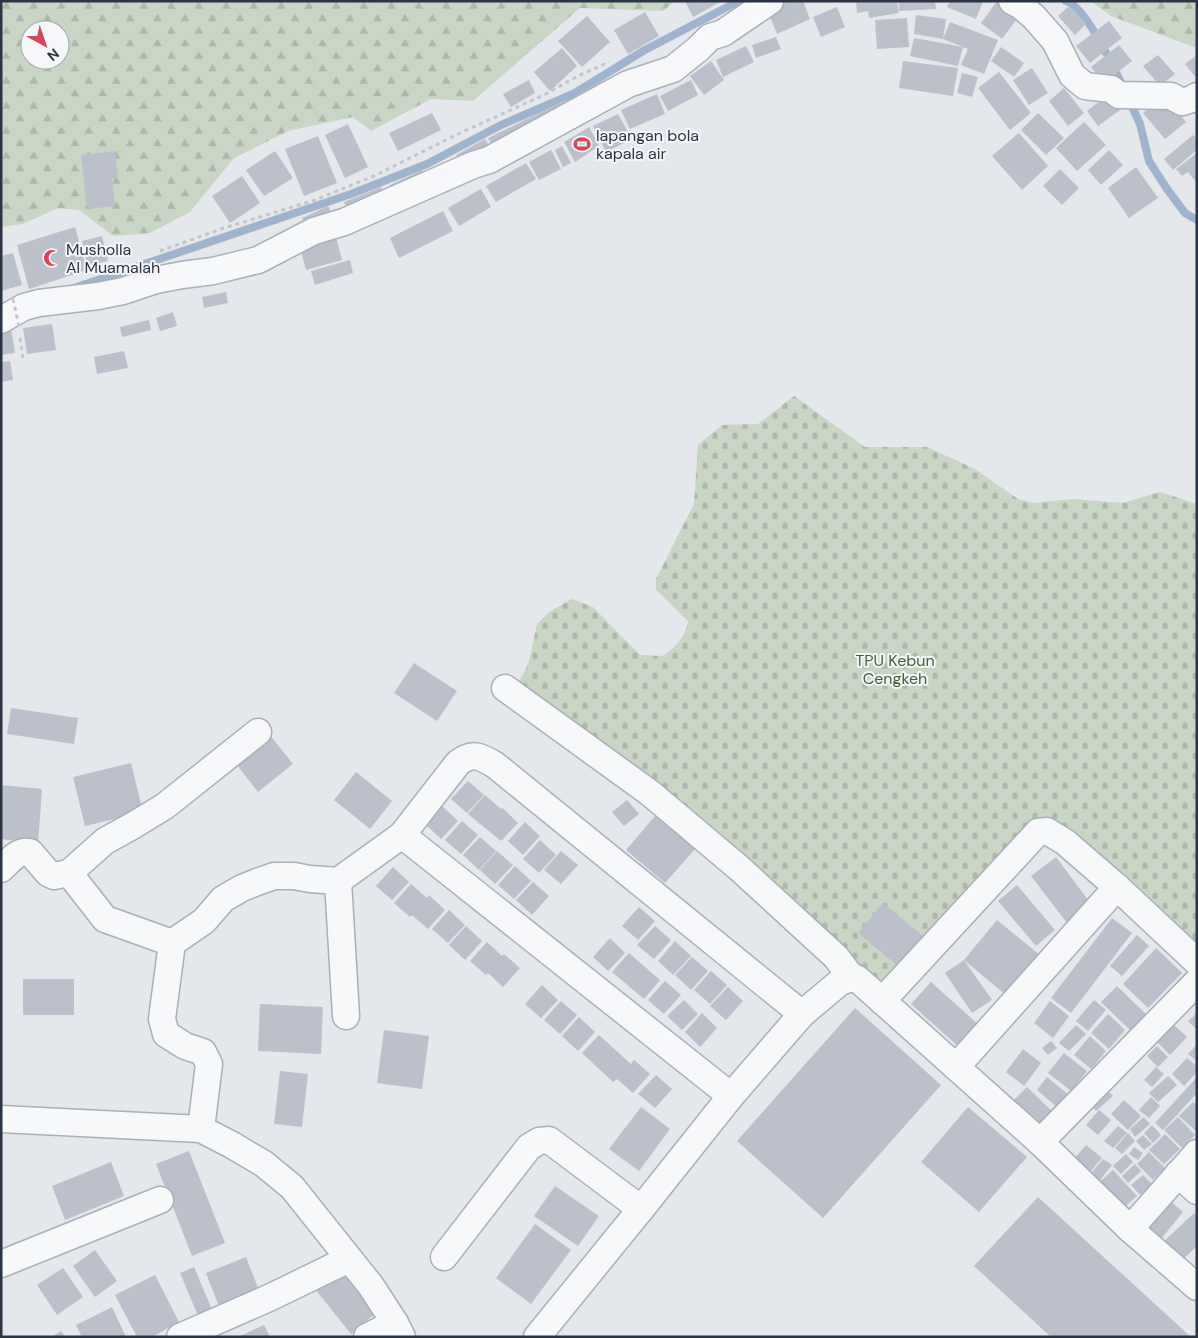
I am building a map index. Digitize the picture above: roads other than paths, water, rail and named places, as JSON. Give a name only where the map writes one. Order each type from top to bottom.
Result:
[{"type":"street","points":[[11,315],[24,307],[39,303],[115,293],[156,280],[213,271],[258,260],[314,231],[344,222],[489,160],[628,84],[673,69],[710,37],[723,33],[770,1]]},
{"type":"street","points":[[1012,1],[1034,17],[1055,41],[1072,75],[1085,86],[1111,89],[1120,95],[1184,96]]},
{"type":"street","points":[[504,688],[650,793],[739,868],[836,957],[852,978]]},
{"type":"street","points":[[1,869],[20,852],[30,852],[48,873],[54,876],[69,873],[105,841],[134,826],[165,806],[258,732]]},
{"type":"street","points":[[201,1129],[209,1064],[203,1052],[185,1046],[166,1034],[162,1019],[172,943],[204,921],[223,899],[257,882],[274,876],[294,876],[338,881],[402,835],[458,763],[472,755],[495,765],[802,1014]]},
{"type":"street","points":[[882,1001],[1038,832],[1047,831],[1066,842],[1197,962]]},
{"type":"street","points":[[402,835],[730,1096]]},
{"type":"street","points":[[69,873],[105,919],[172,943]]},
{"type":"street","points":[[338,881],[346,1016]]},
{"type":"street","points":[[956,1068],[1117,888]]},
{"type":"street","points":[[537,1337],[730,1096],[802,1014],[840,982],[852,978],[856,978],[1040,1142],[1130,1229],[1197,1287]]},
{"type":"street","points":[[1040,1142],[1197,982]]},
{"type":"street","points":[[1,1120],[201,1129],[232,1145],[264,1164],[292,1187],[371,1286],[399,1330],[367,1337]]},
{"type":"street","points":[[444,1257],[529,1147],[539,1141],[549,1140],[641,1209]]},
{"type":"street","points":[[1130,1229],[1187,1183],[1197,1153]]},
{"type":"street","points":[[1,1264],[160,1200]]},
{"type":"street","points":[[180,1337],[271,1297],[349,1259]]},
{"type":"waterway","points":[[77,287],[351,194],[427,164],[501,125],[575,93],[643,51],[741,1]]},
{"type":"waterway","points":[[1066,1],[1082,14],[1099,39],[1123,87]]},
{"type":"waterway","points":[[1129,100],[1140,124],[1149,161],[1185,213],[1197,220]]},
{"type":"place","name":"lapangan bola kapala air","points":[[582,144]]},
{"type":"place","name":"Musholla Al Muamalah","points":[[52,258]]},
{"type":"park label","name":"TPU Kebun Cengkeh","points":[[895,669]]}]
